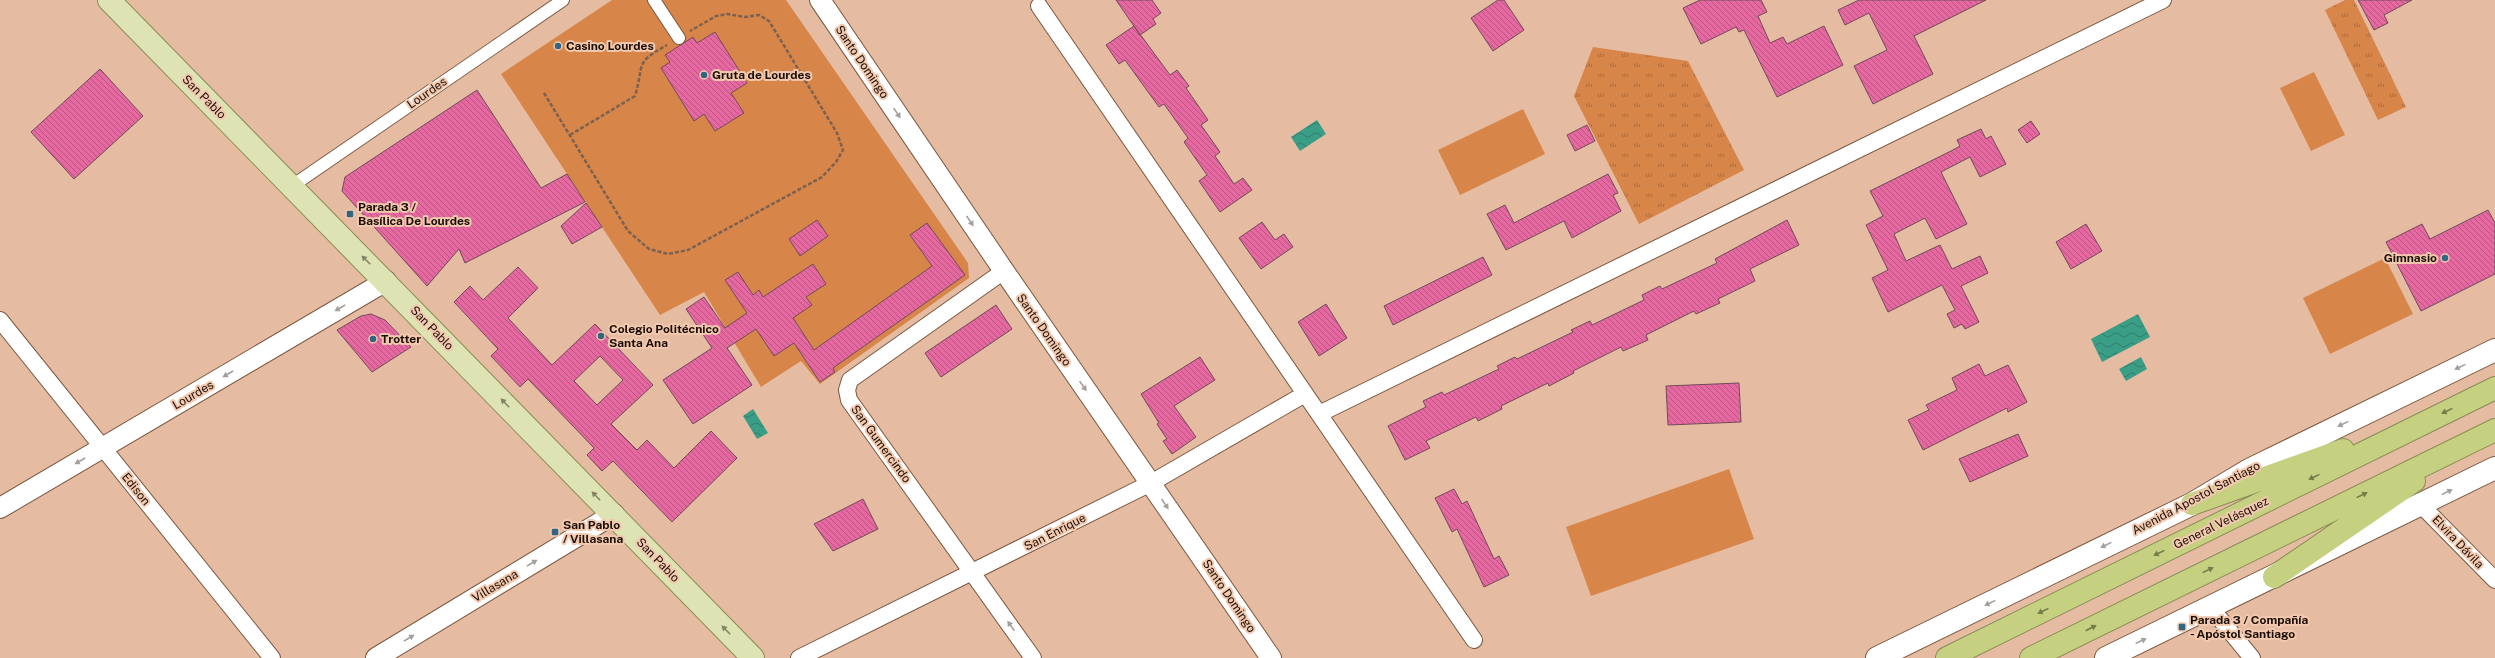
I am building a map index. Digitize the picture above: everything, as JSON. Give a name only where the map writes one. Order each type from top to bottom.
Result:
[{"type":"highway","name":"General Velásquez","points":[[1947,658],[2495,388]]},
{"type":"highway","points":[[2192,504],[2293,467],[2411,429]]},
{"type":"highway","points":[[2031,658],[2495,430]]},
{"type":"highway","points":[[2274,577],[2356,523],[2464,445]]},
{"type":"main road","name":"San Pablo","points":[[109,0],[386,281],[753,658]]},
{"type":"main road","name":"Avenida Apostol Santiago","points":[[1877,658],[2192,504],[2249,470],[2495,350]]},
{"type":"main road","points":[[2106,658],[2495,468]]},
{"type":"street","name":"Lourdes","points":[[292,186],[563,0]]},
{"type":"street","points":[[654,0],[679,38]]},
{"type":"street","name":"Santo Domingo","points":[[820,0],[1004,271],[1271,658]]},
{"type":"street","points":[[1318,414],[2163,0]]},
{"type":"street","points":[[1038,6],[1474,640]]},
{"type":"street","name":"San Gumercindo","points":[[1004,271],[850,380],[847,390],[849,400],[974,573],[1033,658]]},
{"type":"street","name":"Lourdes","points":[[0,508],[386,281]]},
{"type":"street","name":"Edison","points":[[0,320],[272,658]]},
{"type":"street","name":"San Enrique","points":[[799,658],[974,573],[1151,483],[1305,394]]},
{"type":"street","name":"Elvira Dávila","points":[[2421,505],[2495,580]]},
{"type":"street","name":"Villasana","points":[[376,658],[614,514]]},
{"type":"street","points":[[2211,608],[2252,658]]},
{"type":"path","points":[[544,93],[570,136],[628,231],[649,249],[668,254],[688,250],[822,177],[836,162],[842,150],[837,133],[769,21],[759,15],[745,17],[727,14],[716,16],[649,55],[640,66],[639,83],[635,96],[570,136]]},
{"type":"green space","points":[[612,0],[786,0],[968,263],[969,278],[820,384],[801,361],[761,387],[704,292],[660,315],[501,74]]},
{"type":"green space","points":[[2345,0],[2354,0],[2406,107],[2378,120],[2325,10]]},
{"type":"green space","points":[[1593,47],[1688,61],[1744,170],[1639,224],[1574,96]]},
{"type":"green space","points":[[2314,72],[2345,135],[2311,151],[2280,88]]},
{"type":"green space","points":[[1523,109],[1545,154],[1460,195],[1438,150]]},
{"type":"green space","points":[[2385,258],[2413,314],[2330,354],[2303,298]]},
{"type":"green space","points":[[1729,469],[1754,539],[1591,596],[1566,527]]},
{"type":"water","points":[[1317,120],[1326,134],[1300,151],[1291,137]]},
{"type":"water","points":[[2138,314],[2150,337],[2102,362],[2091,339]]},
{"type":"water","points":[[2141,357],[2147,369],[2126,381],[2119,369]]},
{"type":"water","points":[[753,409],[768,433],[757,439],[743,416]]},
{"type":"building","points":[[1116,0],[1152,0],[1161,13],[1153,19],[1156,24],[1140,35]]},
{"type":"building","points":[[1498,0],[1504,0],[1524,30],[1493,51],[1471,18]]},
{"type":"building","points":[[1700,0],[1761,0],[1767,12],[1758,16],[1770,43],[1783,37],[1787,44],[1824,26],[1843,65],[1777,97],[1744,30],[1739,32],[1736,27],[1701,44],[1683,8]]},
{"type":"building","points":[[1859,0],[1986,0],[1914,36],[1933,74],[1873,104],[1854,66],[1887,50],[1869,13],[1845,25],[1838,10]]},
{"type":"building","points":[[2358,0],[2412,0],[2384,15],[2388,23],[2374,30]]},
{"type":"building","points":[[1134,26],[1170,75],[1177,70],[1189,86],[1186,88],[1208,120],[1201,125],[1220,152],[1215,156],[1234,184],[1243,178],[1252,190],[1220,212],[1199,181],[1207,175],[1184,142],[1188,138],[1164,104],[1159,107],[1125,60],[1119,64],[1106,45]]},
{"type":"building","name":"Gruta de Lourdes","points":[[715,32],[747,83],[731,93],[744,113],[715,131],[704,114],[694,121],[661,68],[670,62],[665,55],[693,37],[697,43]]},
{"type":"building","points":[[100,69],[143,116],[74,179],[31,132]]},
{"type":"building","points":[[477,90],[541,188],[567,174],[585,202],[465,263],[459,249],[427,286],[342,191],[345,177]]},
{"type":"building","points":[[2031,121],[2040,134],[2027,143],[2018,130]]},
{"type":"building","points":[[1587,125],[1595,141],[1575,151],[1567,135]]},
{"type":"building","points":[[1981,129],[1986,139],[1991,136],[2006,164],[1980,177],[1970,157],[1941,172],[1967,224],[1936,239],[1925,218],[1894,234],[1906,261],[1940,245],[1952,269],[1980,256],[1988,273],[1961,286],[1979,322],[1965,329],[1962,324],[1954,328],[1947,314],[1955,310],[1942,285],[1888,312],[1872,278],[1888,270],[1866,225],[1883,216],[1870,191],[1960,146],[1957,140]]},
{"type":"building","points":[[1608,174],[1618,193],[1613,195],[1621,211],[1572,238],[1564,221],[1506,250],[1487,214],[1505,205],[1514,223]]},
{"type":"building","points":[[586,203],[602,227],[572,244],[561,226]]},
{"type":"building","name":"Gimnasio","points":[[2488,210],[2495,223],[2495,274],[2421,311],[2386,242],[2422,224],[2430,239]]},
{"type":"building","points":[[817,220],[828,236],[800,256],[789,239]]},
{"type":"building","points":[[1787,220],[1799,245],[1750,269],[1755,281],[1718,299],[1720,303],[1696,314],[1694,311],[1646,335],[1648,340],[1623,351],[1621,347],[1573,371],[1574,373],[1549,386],[1548,383],[1501,406],[1502,409],[1478,421],[1476,417],[1426,441],[1430,448],[1405,460],[1388,426],[1426,407],[1423,401],[1442,392],[1444,395],[1499,369],[1497,366],[1515,357],[1517,359],[1573,332],[1571,330],[1590,321],[1592,325],[1644,300],[1642,295],[1660,286],[1662,289],[1717,263],[1715,259]]},
{"type":"building","points":[[1262,222],[1275,240],[1284,234],[1293,247],[1261,269],[1239,238]]},
{"type":"building","points":[[927,223],[965,275],[833,368],[835,372],[820,382],[794,343],[774,356],[756,329],[727,348],[752,385],[693,424],[663,380],[712,348],[686,309],[704,297],[725,328],[747,313],[725,280],[738,272],[753,295],[759,290],[763,297],[813,264],[826,284],[806,297],[812,305],[793,318],[814,350],[932,266],[910,235]]},
{"type":"building","points":[[2086,224],[2102,251],[2071,269],[2056,242]]},
{"type":"building","points":[[1483,257],[1492,275],[1393,325],[1384,306]]},
{"type":"building","points":[[518,267],[538,288],[508,318],[552,365],[595,324],[653,385],[611,424],[637,450],[647,440],[674,468],[711,431],[737,458],[672,522],[613,461],[602,471],[587,455],[594,448],[528,379],[520,387],[491,356],[498,349],[454,302],[470,286],[483,300]],"holes":[[[600,356],[623,380],[597,405],[574,381]]]},
{"type":"building","points":[[1326,304],[1347,338],[1319,356],[1298,322]]},
{"type":"building","points":[[996,305],[1012,329],[941,377],[925,353]]},
{"type":"building","name":"Trotter","points":[[371,314],[385,320],[411,347],[372,372],[337,330],[361,316]]},
{"type":"building","points":[[1200,357],[1215,380],[1174,406],[1196,437],[1172,454],[1163,441],[1167,439],[1157,424],[1159,423],[1141,394]]},
{"type":"building","points":[[1979,364],[1985,376],[2008,365],[2027,402],[2008,412],[2007,408],[1923,450],[1908,420],[1929,410],[1926,405],[1957,390],[1952,378]]},
{"type":"building","points":[[1739,383],[1741,422],[1668,425],[1666,386]]},
{"type":"building","points":[[2018,434],[2028,456],[1970,482],[1959,459]]},
{"type":"building","points":[[1454,489],[1462,504],[1467,501],[1494,559],[1499,556],[1509,575],[1484,587],[1457,529],[1452,532],[1435,498]]},
{"type":"building","points":[[863,499],[878,529],[833,551],[814,524]]},
{"type":"place","name":"Casino Lourdes","points":[[558,46]]},
{"type":"place","name":"Gruta de Lourdes","points":[[704,75]]},
{"type":"place","name":"Parada 3 / Basílica De Lourdes","points":[[350,214]]},
{"type":"place","name":"Gimnasio","points":[[2445,258]]},
{"type":"place","name":"Colegio Politécnico Santa Ana","points":[[601,336]]},
{"type":"place","name":"Trotter","points":[[373,339]]},
{"type":"place","name":"San Pablo / Villasana","points":[[555,532]]},
{"type":"place","name":"Parada 3 / Compañía - Apóstol Santiago","points":[[2182,627]]}]
